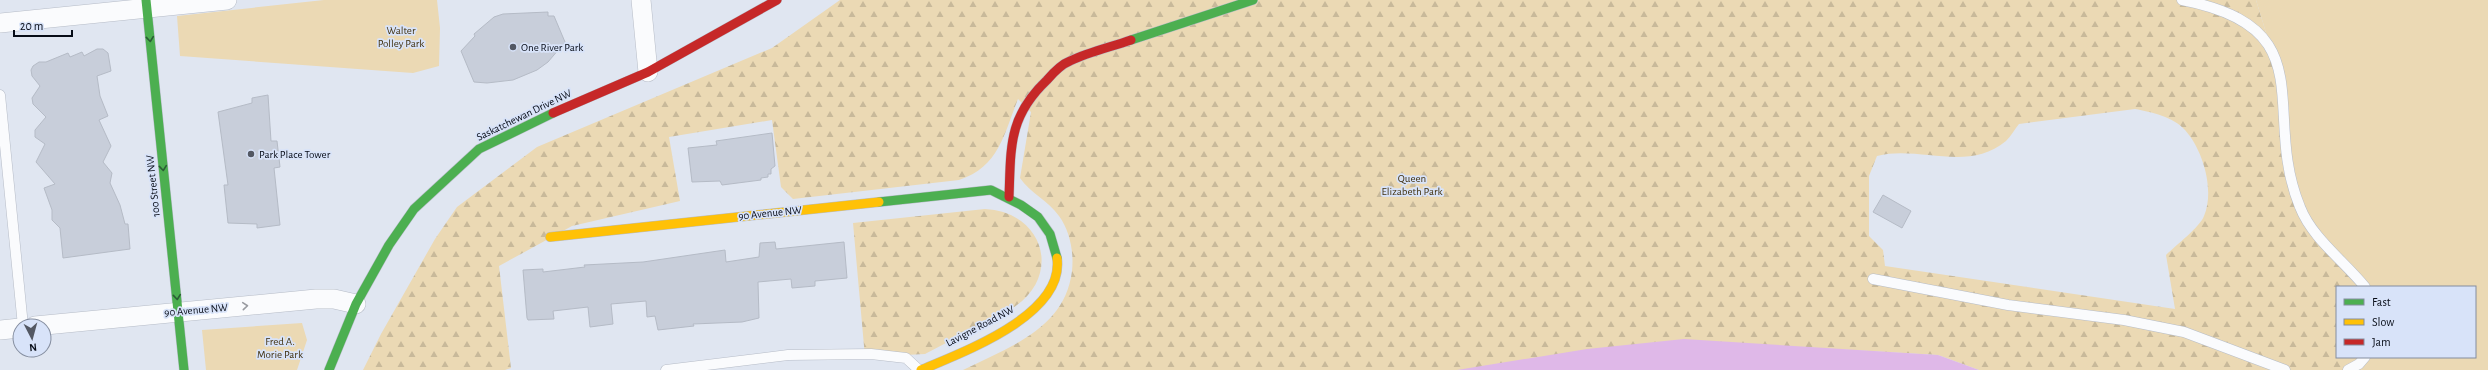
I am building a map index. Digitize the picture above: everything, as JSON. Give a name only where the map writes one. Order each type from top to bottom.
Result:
[{"type":"street","points":[[0,23],[147,4],[227,0]]},
{"type":"street","points":[[641,0],[648,72]]},
{"type":"street","points":[[1009,197],[1011,160],[1019,114],[1054,71],[1069,61],[1253,0]]},
{"type":"street","name":"Saskatchewan Drive NW","points":[[329,370],[356,304],[389,245],[414,209],[479,149],[550,114],[648,72],[773,1]]},
{"type":"street","name":"100 Street NW","points":[[147,4],[184,370]]},
{"type":"street","name":"Lavigne Road NW","points":[[920,370],[1008,328],[1034,311],[1051,291],[1058,265],[1057,250],[1052,236],[1044,222],[1034,212],[1009,197],[991,190]]},
{"type":"street","name":"90 Avenue NW","points":[[550,237],[991,190]]},
{"type":"street","name":"90 Avenue NW","points":[[52,324],[316,299],[334,299],[356,304]]},
{"type":"street","points":[[0,330],[12,329]]},
{"type":"lane","points":[[2182,0],[2211,6],[2239,17],[2259,33],[2271,49],[2278,67],[2289,168],[2300,207],[2313,230],[2363,286]]},
{"type":"lane","points":[[0,96],[4,175],[22,318]]},
{"type":"lane","points":[[1874,280],[1955,293],[2008,305],[2124,320],[2184,332],[2285,370]]},
{"type":"lane","points":[[666,370],[788,355],[871,354],[906,358],[920,370]]},
{"type":"lane","points":[[2348,370],[2359,364],[2364,358]]},
{"type":"green space","name":"Walter Polley Park","points":[[324,0],[437,0],[440,28],[439,66],[413,73],[180,56],[177,16]]},
{"type":"green space","name":"Queen Elizabeth Park","points":[[840,0],[2256,0],[2271,49],[2365,286],[2336,286],[2336,358],[2364,358],[2359,364],[2360,370],[1979,370],[1938,355],[1800,347],[1457,370],[963,370],[1016,344],[1047,322],[1058,308],[1067,291],[1072,271],[1072,249],[1063,222],[1055,210],[1029,188],[1020,178],[1031,112],[1018,99],[1004,137],[992,158],[983,167],[959,180],[793,199],[781,187],[772,120],[669,137],[680,201],[572,226],[499,266],[511,368],[505,370],[363,370],[381,334],[435,239],[457,207],[537,147],[772,48]],"holes":[[[2135,109],[2169,118],[2185,130],[2197,148],[2202,159],[2208,183],[2207,206],[2202,220],[2193,231],[2166,255],[2175,309],[1885,266],[1883,250],[1869,236],[1869,176],[1877,156],[1893,154],[1960,157],[1976,155],[1991,150],[2006,141],[2019,124]]]},
{"type":"green space","points":[[2256,0],[2488,0],[2488,370],[2360,370],[2359,364],[2364,358],[2476,358],[2476,286],[2364,286],[2299,207],[2271,49]]},
{"type":"green space","points":[[985,209],[1005,213],[1022,222],[1033,234],[1040,248],[1041,265],[1037,281],[1027,296],[1011,309],[925,354],[865,357],[853,223]]},
{"type":"green space","name":"Fred A. Morie Park","points":[[302,323],[307,340],[297,370],[206,370],[202,330]]},
{"type":"shaded area","points":[[1684,339],[1938,355],[1979,370],[1457,370],[1587,349]]},
{"type":"building","name":"One River Park","points":[[548,12],[548,16],[554,16],[565,42],[548,62],[537,70],[513,80],[487,83],[474,82],[461,51],[475,36],[474,34],[494,17],[503,14]]},
{"type":"building","points":[[97,49],[103,49],[108,53],[111,71],[97,76],[100,96],[108,116],[99,120],[111,146],[103,162],[112,173],[110,183],[120,205],[125,224],[128,224],[130,249],[63,258],[60,228],[52,220],[52,210],[44,188],[55,184],[36,162],[45,144],[35,137],[35,130],[46,117],[33,104],[32,98],[40,86],[32,76],[31,70],[33,66],[39,62],[46,62],[68,53],[70,57],[82,52],[84,56]]},
{"type":"building","name":"Park Place Tower","points":[[268,95],[271,141],[277,141],[280,167],[274,168],[280,225],[257,228],[257,224],[228,223],[224,185],[228,185],[218,112],[252,103],[252,98]]},
{"type":"building","points":[[772,133],[775,166],[771,169],[771,174],[768,174],[768,177],[761,178],[761,180],[722,185],[720,181],[692,182],[688,148],[717,145],[716,141]]},
{"type":"building","points":[[1883,195],[1911,211],[1902,228],[1873,212]]},
{"type":"building","points":[[775,242],[776,249],[844,242],[847,278],[815,281],[815,286],[792,288],[791,279],[758,282],[759,318],[742,322],[693,324],[694,326],[658,330],[655,316],[647,317],[646,301],[611,304],[613,324],[590,327],[588,307],[553,311],[554,319],[528,320],[527,318],[523,270],[543,269],[543,272],[585,267],[584,265],[643,262],[725,250],[726,262],[759,257],[760,243]]},
{"type":"traffic: fast","points":[[146,0],[184,370]]},
{"type":"traffic: fast","points":[[1131,40],[1253,0]]},
{"type":"traffic: fast","points":[[329,370],[356,304],[389,245],[414,209],[479,149],[553,113]]},
{"type":"traffic: fast","points":[[879,202],[991,190],[1021,205],[1038,217],[1050,234],[1057,258]]},
{"type":"traffic: slow","points":[[550,237],[879,202]]},
{"type":"traffic: slow","points":[[921,370],[985,342],[1008,329],[1029,314],[1045,297],[1055,278],[1057,258]]},
{"type":"traffic: jam","points":[[553,113],[648,72],[777,0]]},
{"type":"traffic: jam","points":[[1009,197],[1010,163],[1014,134],[1018,120],[1034,94],[1061,66],[1067,62],[1131,40]]},
{"type":"place","name":"One River Park","points":[[513,47]]},
{"type":"place","name":"Park Place Tower","points":[[251,154]]}]
